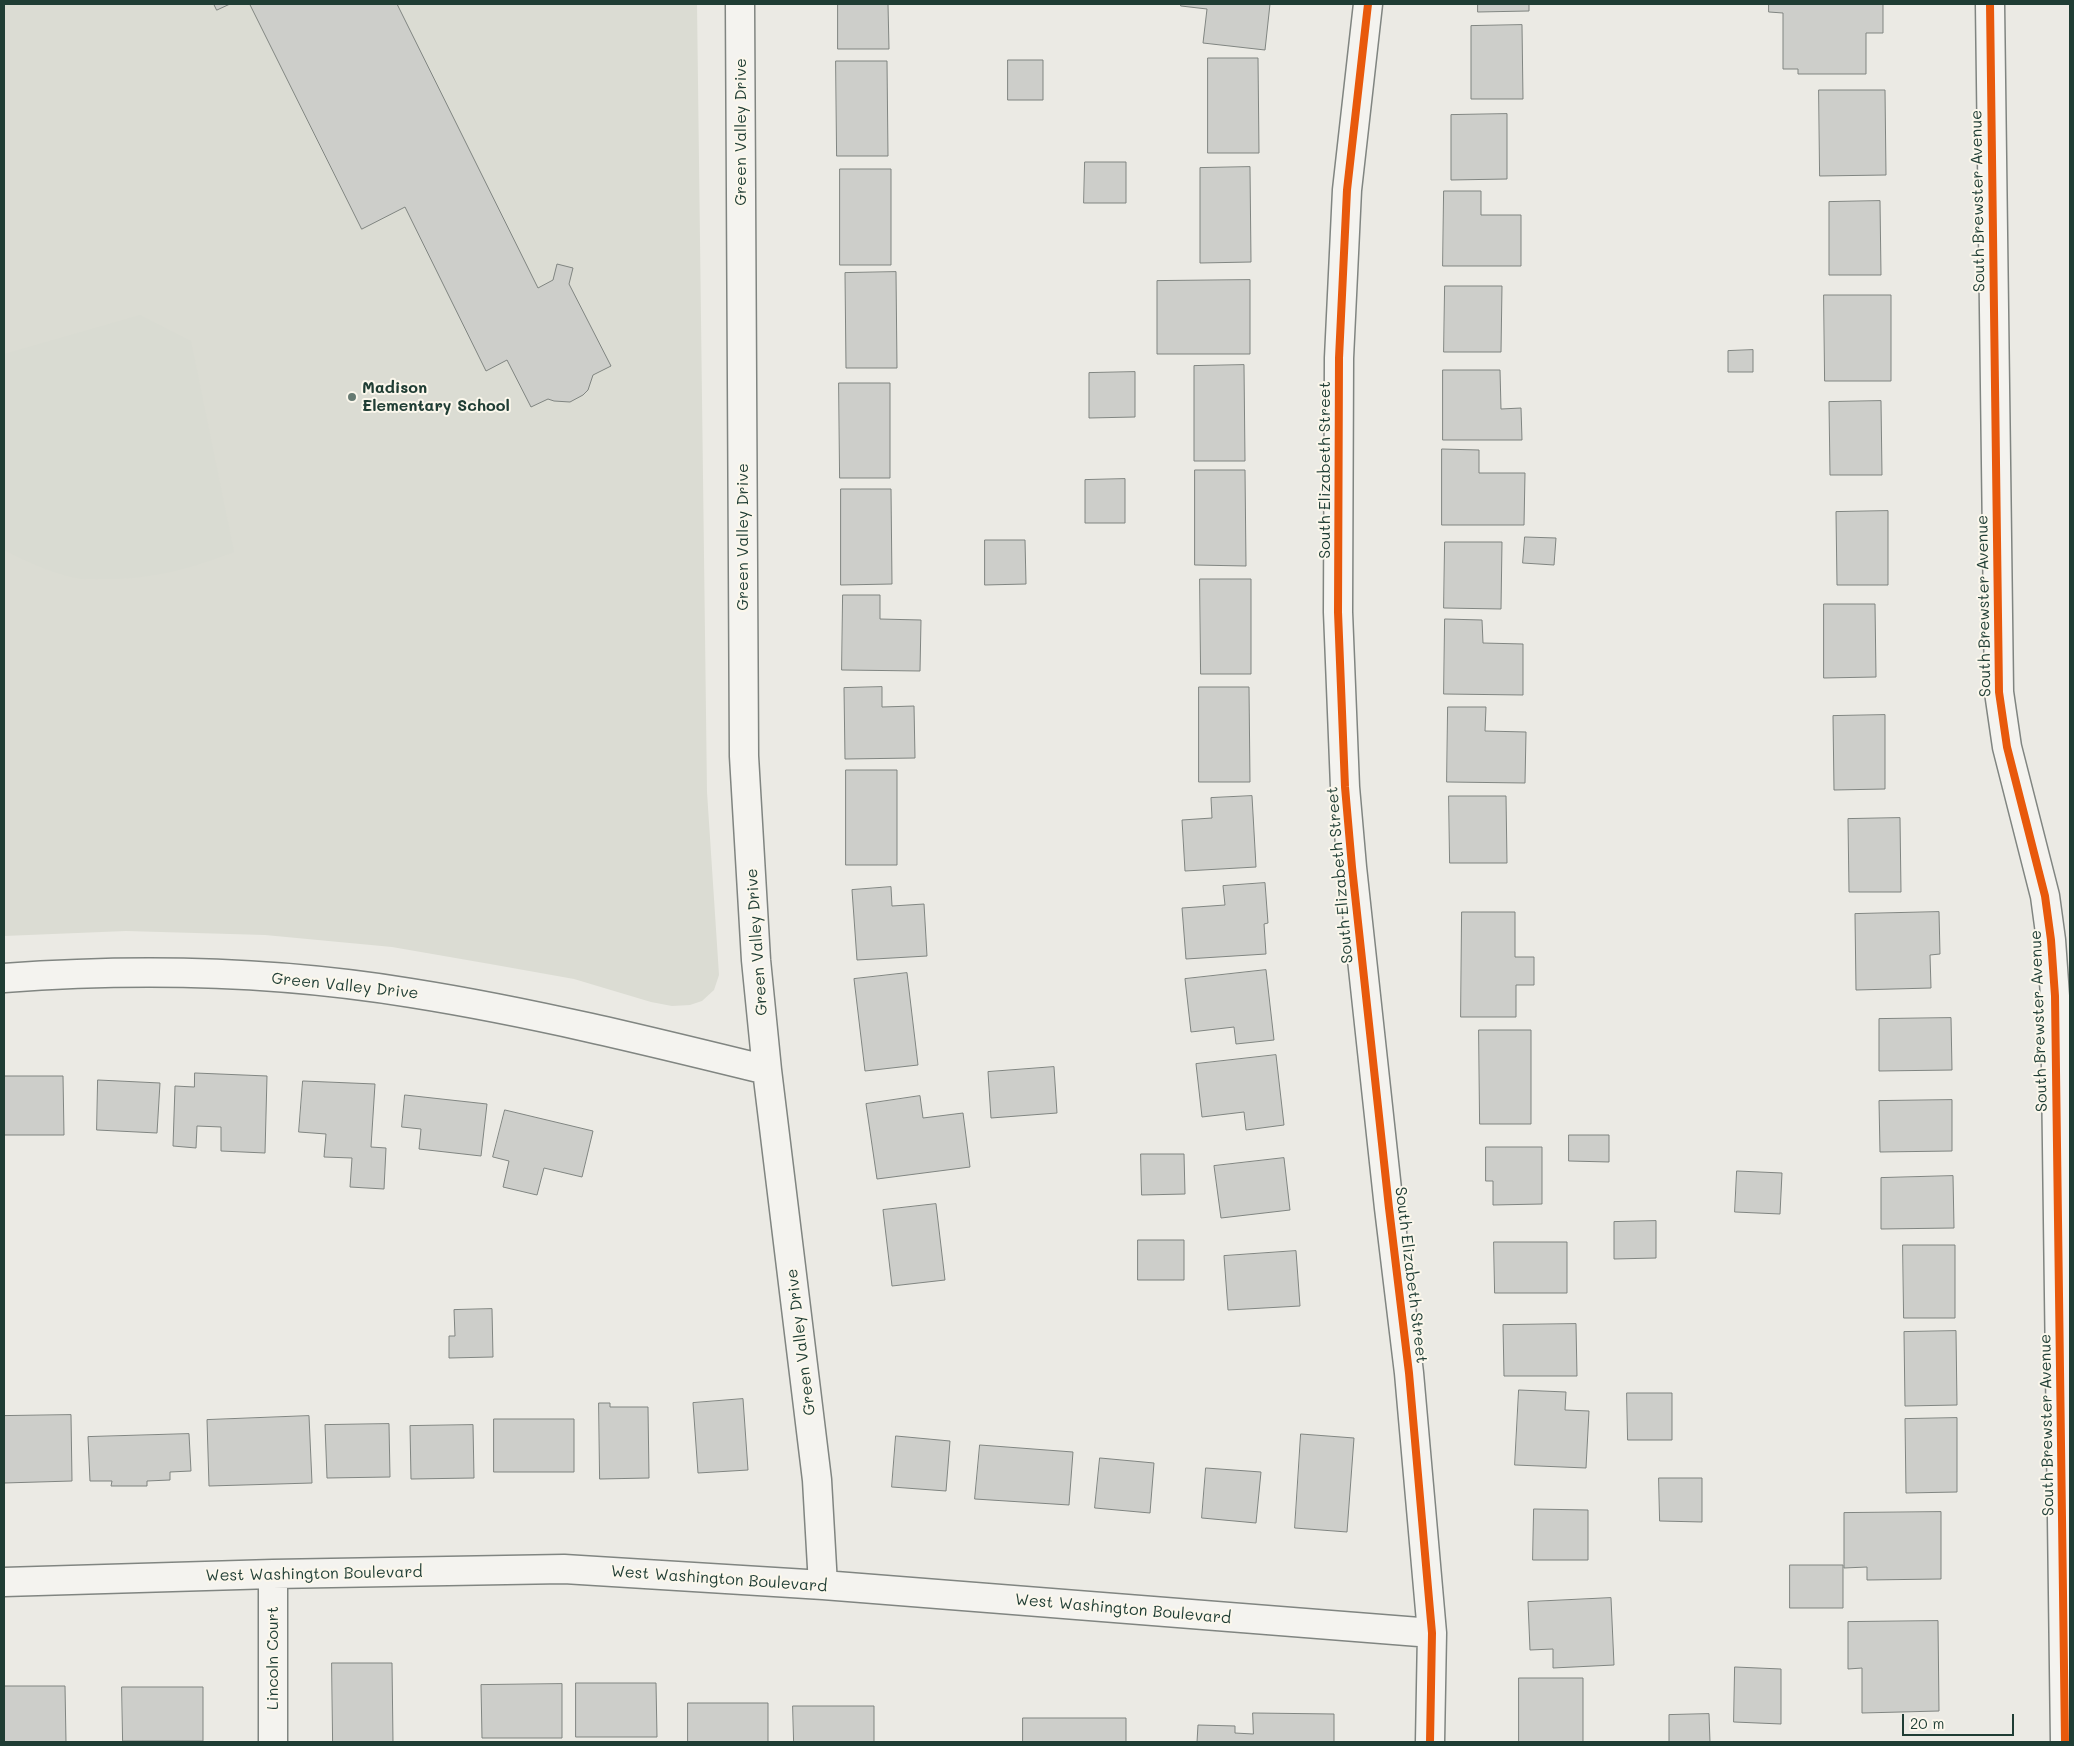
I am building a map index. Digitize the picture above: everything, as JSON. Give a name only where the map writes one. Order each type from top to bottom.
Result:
[{"type":"street","name":"Green Valley Drive","points":[[740,4],[744,756],[756,960],[817,1480],[823,1585]]},
{"type":"street","name":"South Elizabeth Street","points":[[1368,4],[1347,190],[1340,348],[1338,632],[1345,787],[1352,867],[1388,1208],[1410,1373],[1432,1633],[1430,1742]]},
{"type":"street","name":"South Brewster Avenue","points":[[1990,4],[1999,692],[2007,747],[2046,896],[2055,996],[2065,1742]]},
{"type":"street","name":"Green Valley Drive","points":[[4,978],[136,972],[217,974],[309,980],[409,992],[520,1012],[768,1070]]},
{"type":"street","name":"West Washington Boulevard","points":[[4,1582],[273,1574],[564,1569],[823,1585],[1432,1633]]},
{"type":"street","name":"Lincoln Court","points":[[273,1574],[274,1742]]},
{"type":"shaded area","name":"Madison Elementary School","points":[[4,4],[697,4],[707,792],[719,975],[714,990],[702,1001],[690,1005],[672,1006],[651,1002],[574,979],[490,964],[392,947],[265,935],[126,931],[4,936]]},
{"type":"shaded area","points":[[140,315],[191,341],[234,552],[202,564],[137,578],[82,579],[56,573],[4,550],[4,354]]},
{"type":"building","points":[[214,4],[230,4],[217,10]]},
{"type":"building","points":[[250,4],[397,4],[538,288],[553,280],[557,264],[573,268],[569,284],[611,366],[593,375],[588,390],[583,395],[570,402],[548,399],[531,407],[507,360],[486,371],[405,207],[362,229]]},
{"type":"building","points":[[838,4],[888,4],[889,49],[838,49]]},
{"type":"building","points":[[1181,4],[1270,4],[1265,50],[1203,43],[1207,9],[1181,6]]},
{"type":"building","points":[[1478,4],[1529,4],[1529,11],[1478,12]]},
{"type":"building","points":[[1769,4],[1883,4],[1883,33],[1866,33],[1866,74],[1798,74],[1798,69],[1783,69],[1783,13],[1769,12]]},
{"type":"building","points":[[1522,25],[1523,99],[1471,99],[1471,26]]},
{"type":"building","points":[[1208,58],[1258,58],[1259,153],[1208,153]]},
{"type":"building","points":[[1008,60],[1043,60],[1043,100],[1008,100]]},
{"type":"building","points":[[836,61],[887,61],[888,156],[837,156]]},
{"type":"building","points":[[1819,90],[1885,90],[1886,175],[1820,176]]},
{"type":"building","points":[[1507,114],[1507,179],[1451,180],[1451,115]]},
{"type":"building","points":[[1085,162],[1126,162],[1126,203],[1084,203]]},
{"type":"building","points":[[1250,167],[1251,262],[1200,263],[1200,168]]},
{"type":"building","points":[[840,169],[891,169],[891,265],[840,265]]},
{"type":"building","points":[[1444,191],[1481,191],[1481,215],[1521,215],[1521,266],[1443,266]]},
{"type":"building","points":[[1880,201],[1881,275],[1829,275],[1829,202]]},
{"type":"building","points":[[896,272],[897,368],[846,368],[845,273]]},
{"type":"building","points":[[1250,280],[1250,354],[1157,354],[1157,281]]},
{"type":"building","points":[[1445,286],[1502,286],[1501,352],[1444,352]]},
{"type":"building","points":[[1824,295],[1891,295],[1891,381],[1825,381]]},
{"type":"building","points":[[1753,350],[1753,372],[1728,372],[1728,351]]},
{"type":"building","points":[[1244,365],[1245,461],[1194,461],[1194,366]]},
{"type":"building","points":[[1443,370],[1500,370],[1501,409],[1521,408],[1522,440],[1443,440]]},
{"type":"building","points":[[1135,372],[1135,417],[1089,418],[1089,373]]},
{"type":"building","points":[[839,383],[890,383],[890,478],[840,478]]},
{"type":"building","points":[[1881,401],[1882,475],[1830,475],[1829,402]]},
{"type":"building","points":[[1442,449],[1479,450],[1479,473],[1525,473],[1524,525],[1442,525]]},
{"type":"building","points":[[1195,470],[1245,470],[1246,566],[1195,565]]},
{"type":"building","points":[[1125,479],[1125,523],[1085,523],[1085,480]]},
{"type":"building","points":[[841,489],[891,489],[892,584],[841,585]]},
{"type":"building","points":[[1888,511],[1888,585],[1837,585],[1836,512]]},
{"type":"building","points":[[1525,537],[1556,538],[1554,565],[1523,563]]},
{"type":"building","points":[[985,540],[1025,540],[1026,584],[985,585]]},
{"type":"building","points":[[1445,542],[1502,542],[1501,609],[1444,608]]},
{"type":"building","points":[[1200,579],[1251,579],[1251,674],[1201,674]]},
{"type":"building","points":[[843,595],[880,595],[880,619],[921,620],[920,671],[842,670]]},
{"type":"building","points":[[1824,604],[1875,604],[1876,677],[1824,678]]},
{"type":"building","points":[[1445,619],[1482,620],[1483,643],[1523,644],[1523,695],[1444,694]]},
{"type":"building","points":[[882,687],[882,707],[914,706],[915,758],[845,759],[844,688]]},
{"type":"building","points":[[1199,687],[1249,687],[1250,782],[1199,782]]},
{"type":"building","points":[[1448,707],[1486,707],[1485,731],[1526,732],[1525,783],[1447,782]]},
{"type":"building","points":[[1885,715],[1885,789],[1834,790],[1833,716]]},
{"type":"building","points":[[846,770],[897,770],[897,865],[846,865]]},
{"type":"building","points":[[1252,796],[1256,867],[1185,871],[1182,820],[1212,818],[1211,798]]},
{"type":"building","points":[[1449,796],[1506,796],[1507,863],[1450,863]]},
{"type":"building","points":[[1900,818],[1901,892],[1849,892],[1848,819]]},
{"type":"building","points":[[1265,883],[1268,923],[1264,924],[1266,954],[1186,959],[1182,908],[1225,905],[1223,886]]},
{"type":"building","points":[[891,887],[892,906],[924,904],[927,956],[857,960],[852,890]]},
{"type":"building","points":[[1462,912],[1515,912],[1515,957],[1534,957],[1534,985],[1516,985],[1516,1017],[1461,1017]]},
{"type":"building","points":[[1939,912],[1940,954],[1930,955],[1931,988],[1856,990],[1855,914]]},
{"type":"building","points":[[1266,970],[1274,1040],[1236,1044],[1234,1027],[1191,1032],[1185,979]]},
{"type":"building","points":[[907,973],[918,1065],[865,1071],[854,979]]},
{"type":"building","points":[[1951,1018],[1952,1070],[1879,1071],[1879,1019]]},
{"type":"building","points":[[1479,1030],[1531,1030],[1531,1124],[1480,1124]]},
{"type":"building","points":[[1276,1055],[1284,1125],[1246,1130],[1244,1112],[1202,1117],[1196,1064]]},
{"type":"building","points":[[1054,1067],[1057,1113],[991,1118],[988,1072]]},
{"type":"building","points":[[195,1073],[267,1076],[265,1153],[221,1151],[221,1127],[197,1126],[196,1148],[173,1146],[175,1086],[194,1087]]},
{"type":"building","points":[[4,1076],[63,1076],[64,1135],[4,1135]]},
{"type":"building","points":[[98,1080],[160,1083],[157,1133],[97,1130]]},
{"type":"building","points":[[303,1081],[375,1084],[371,1147],[386,1148],[384,1189],[350,1187],[352,1158],[324,1157],[326,1134],[299,1132]]},
{"type":"building","points":[[405,1095],[487,1104],[481,1156],[419,1149],[421,1129],[402,1127]]},
{"type":"building","points":[[920,1096],[923,1118],[963,1113],[970,1167],[877,1179],[866,1104]]},
{"type":"building","points":[[1952,1100],[1952,1151],[1880,1152],[1879,1101]]},
{"type":"building","points":[[505,1110],[593,1131],[582,1177],[544,1168],[537,1195],[503,1187],[509,1161],[493,1157]]},
{"type":"building","points":[[1569,1135],[1609,1135],[1609,1162],[1569,1161]]},
{"type":"building","points":[[1486,1147],[1542,1147],[1542,1204],[1493,1205],[1493,1181],[1486,1181]]},
{"type":"building","points":[[1141,1154],[1184,1154],[1185,1194],[1142,1195]]},
{"type":"building","points":[[1284,1158],[1290,1210],[1221,1218],[1214,1166]]},
{"type":"building","points":[[1737,1171],[1782,1173],[1780,1214],[1735,1212]]},
{"type":"building","points":[[1953,1176],[1954,1228],[1881,1229],[1881,1178]]},
{"type":"building","points":[[936,1204],[945,1280],[892,1286],[883,1210]]},
{"type":"building","points":[[1656,1221],[1656,1258],[1614,1259],[1614,1222]]},
{"type":"building","points":[[1138,1240],[1184,1240],[1184,1280],[1138,1280]]},
{"type":"building","points":[[1494,1242],[1567,1242],[1567,1293],[1495,1293]]},
{"type":"building","points":[[1903,1245],[1955,1245],[1955,1318],[1904,1318]]},
{"type":"building","points":[[1296,1251],[1300,1306],[1228,1310],[1224,1256]]},
{"type":"building","points":[[492,1309],[493,1357],[449,1358],[449,1336],[455,1336],[454,1310]]},
{"type":"building","points":[[1576,1324],[1577,1376],[1504,1376],[1503,1325]]},
{"type":"building","points":[[1956,1331],[1957,1405],[1905,1406],[1904,1332]]},
{"type":"building","points":[[1519,1390],[1566,1392],[1565,1410],[1589,1411],[1586,1468],[1515,1465]]},
{"type":"building","points":[[1627,1393],[1672,1393],[1672,1440],[1628,1440]]},
{"type":"building","points":[[743,1399],[748,1470],[698,1473],[693,1403]]},
{"type":"building","points":[[599,1403],[610,1403],[610,1407],[648,1407],[649,1478],[600,1479]]},
{"type":"building","points":[[71,1415],[72,1481],[4,1483],[4,1416]]},
{"type":"building","points":[[309,1416],[312,1483],[209,1486],[207,1420]]},
{"type":"building","points":[[1957,1418],[1957,1492],[1906,1493],[1905,1419]]},
{"type":"building","points":[[494,1419],[574,1419],[574,1472],[494,1472]]},
{"type":"building","points":[[389,1424],[390,1477],[327,1478],[325,1425]]},
{"type":"building","points":[[473,1425],[474,1478],[411,1479],[410,1426]]},
{"type":"building","points":[[189,1434],[191,1471],[170,1472],[170,1480],[147,1481],[147,1486],[111,1486],[112,1481],[90,1481],[88,1437]]},
{"type":"building","points":[[1301,1434],[1354,1438],[1347,1532],[1295,1528]]},
{"type":"building","points":[[896,1436],[950,1441],[946,1491],[892,1487]]},
{"type":"building","points":[[980,1445],[1073,1452],[1069,1505],[975,1499]]},
{"type":"building","points":[[1100,1458],[1154,1463],[1150,1513],[1095,1508]]},
{"type":"building","points":[[1206,1468],[1261,1472],[1256,1523],[1202,1518]]},
{"type":"building","points":[[1659,1478],[1702,1478],[1702,1522],[1660,1521]]},
{"type":"building","points":[[1534,1509],[1588,1510],[1588,1560],[1533,1560]]},
{"type":"building","points":[[1941,1512],[1941,1579],[1867,1580],[1867,1567],[1844,1568],[1844,1513]]},
{"type":"building","points":[[1790,1565],[1843,1565],[1843,1608],[1790,1608]]},
{"type":"building","points":[[1611,1598],[1614,1665],[1553,1668],[1553,1649],[1530,1650],[1528,1602]]},
{"type":"building","points":[[1938,1621],[1939,1711],[1862,1713],[1862,1668],[1848,1669],[1848,1622]]},
{"type":"building","points":[[332,1663],[392,1663],[393,1742],[333,1742]]},
{"type":"building","points":[[1735,1667],[1781,1669],[1781,1724],[1734,1722]]},
{"type":"building","points":[[1519,1678],[1583,1678],[1583,1742],[1519,1742]]},
{"type":"building","points":[[576,1683],[656,1683],[657,1737],[576,1737]]},
{"type":"building","points":[[562,1684],[562,1738],[482,1738],[481,1685]]},
{"type":"building","points":[[4,1686],[65,1686],[66,1742],[4,1742]]},
{"type":"building","points":[[122,1687],[203,1687],[203,1741],[123,1741]]},
{"type":"building","points":[[688,1703],[768,1703],[768,1742],[688,1742]]},
{"type":"building","points":[[793,1706],[874,1706],[874,1742],[794,1742]]},
{"type":"building","points":[[1253,1713],[1334,1714],[1334,1742],[1197,1742],[1198,1725],[1235,1726],[1235,1733],[1253,1734]]},
{"type":"building","points":[[1709,1714],[1710,1742],[1669,1742],[1669,1715]]},
{"type":"building","points":[[1023,1718],[1126,1718],[1126,1742],[1023,1742]]},
{"type":"cycle path","points":[[1368,4],[1347,190],[1339,358],[1338,612],[1345,787],[1352,867],[1409,1373],[1432,1633],[1430,1742]]},
{"type":"cycle path","points":[[1990,4],[1999,692],[2007,747],[2045,896],[2051,940],[2055,996],[2065,1742]]},
{"type":"place","name":"Madison Elementary School","points":[[352,397]]}]
